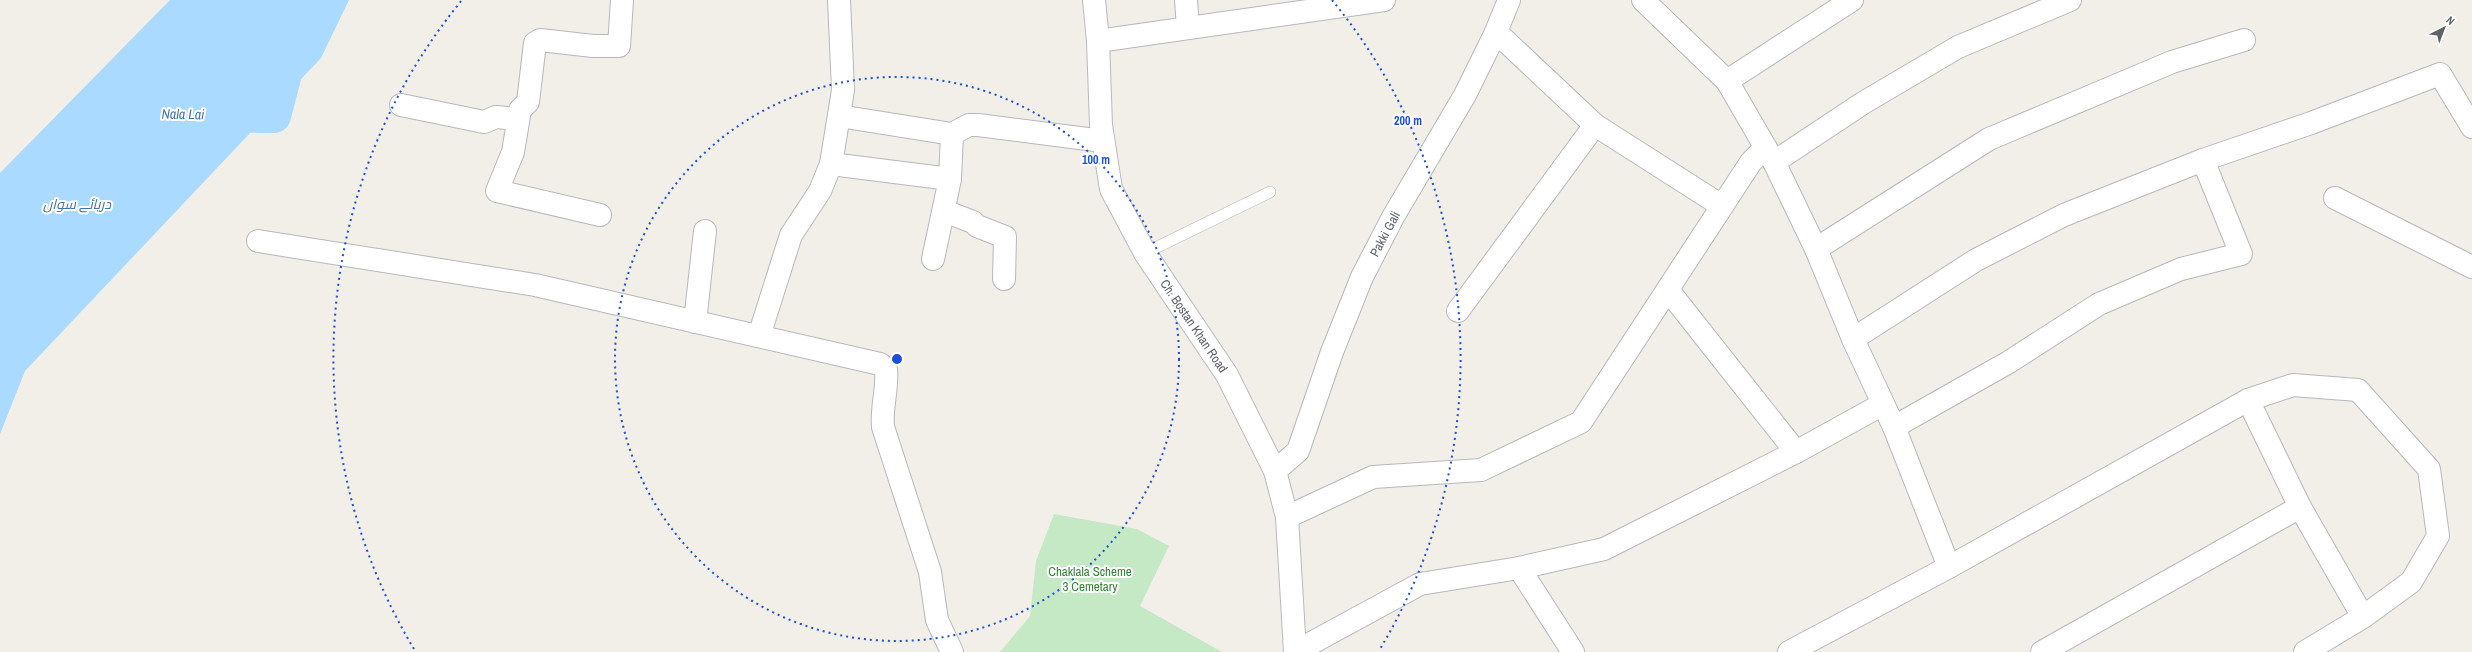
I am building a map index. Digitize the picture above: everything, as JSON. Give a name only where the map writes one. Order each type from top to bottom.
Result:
[{"type":"street","points":[[600,215],[497,191],[513,152],[518,119],[522,107],[528,102],[535,43],[540,40],[593,46],[619,46],[622,0]]},
{"type":"street","points":[[759,336],[791,235],[820,191],[832,164],[843,90],[839,0]]},
{"type":"street","name":"Ch. Bostan Khan Road","points":[[1094,0],[1098,40],[1101,125],[1111,189],[1145,253],[1227,375],[1275,472],[1287,517],[1295,652]]},
{"type":"street","points":[[1186,0],[1188,28]]},
{"type":"street","points":[[1098,40],[1188,28],[1277,7],[1384,0]]},
{"type":"street","name":"Pakki Gali","points":[[1275,472],[1298,451],[1332,352],[1362,277],[1393,217],[1465,95],[1496,32],[1508,0]]},
{"type":"street","points":[[1643,0],[1663,17],[1727,81],[1770,155],[1816,249],[1853,339],[1894,427],[1949,568]]},
{"type":"street","points":[[1727,81],[1852,0]]},
{"type":"street","points":[[1287,517],[1373,477],[1481,470],[1581,422],[1751,162],[1770,155],[1863,103],[1958,47],[2070,0]]},
{"type":"street","points":[[1496,32],[1595,125],[1722,206]]},
{"type":"street","points":[[1816,249],[1989,139],[2172,62],[2244,40]]},
{"type":"street","points":[[1853,339],[1976,260],[2064,214],[2203,160],[2311,123],[2440,74],[2472,126]]},
{"type":"street","points":[[401,105],[484,122],[496,117],[518,119]]},
{"type":"street","points":[[839,116],[952,134],[969,125],[978,125],[1103,141]]},
{"type":"street","points":[[1458,311],[1595,125]]},
{"type":"street","points":[[933,259],[950,179],[952,134]]},
{"type":"street","points":[[1894,427],[2009,362],[2099,304],[2181,269],[2241,254],[2203,160]]},
{"type":"street","points":[[832,164],[950,179]]},
{"type":"street","points":[[2335,198],[2472,267]]},
{"type":"street","points":[[944,211],[973,222],[977,226],[1005,237],[1004,279]]},
{"type":"street","points":[[695,322],[705,231]]},
{"type":"street","points":[[258,241],[535,285],[880,364],[886,369],[887,382],[881,411],[883,427],[930,572],[937,620],[952,652]]},
{"type":"street","points":[[1668,290],[1796,452]]},
{"type":"street","points":[[1789,652],[1949,568],[2248,400],[2293,385],[2358,390],[2429,469],[2438,536],[2412,582],[2363,617],[2306,652]]},
{"type":"street","points":[[2248,400],[2300,507],[2363,617]]},
{"type":"street","points":[[1295,652],[1420,584],[1518,568],[1604,549],[1796,452],[1882,404]]},
{"type":"street","points":[[2042,652],[2300,507]]},
{"type":"street","points":[[1518,568],[1573,652]]},
{"type":"lane","points":[[1145,253],[1270,192]]},
{"type":"green space","name":"Chaklala Scheme 3 Cemetary","points":[[1054,514],[1137,529],[1169,546],[1140,606],[1222,652],[1000,652],[1030,616],[1036,561]]},
{"type":"water","name":"دریائے سواں","points":[[170,0],[349,0],[321,58],[25,371],[0,434],[0,173]]},
{"type":"waterway","name":"Nala Lai","points":[[220,115],[274,116],[304,0]]}]
